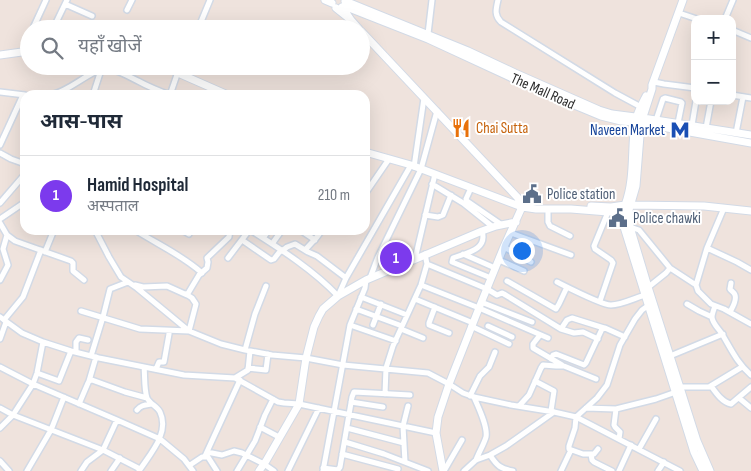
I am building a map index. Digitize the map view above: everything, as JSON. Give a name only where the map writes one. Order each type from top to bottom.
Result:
[{"type":"street","points":[[37,20],[46,0]]},
{"type":"street","points":[[127,10],[132,0]]},
{"type":"street","points":[[202,20],[210,0]]},
{"type":"street","points":[[425,34],[432,0]]},
{"type":"street","points":[[498,0],[496,12],[501,22],[615,93],[641,107]]},
{"type":"street","points":[[639,120],[652,89],[683,0]]},
{"type":"street","points":[[727,15],[733,0]]},
{"type":"street","points":[[57,20],[66,2],[92,16]]},
{"type":"street","points":[[338,3],[351,20]]},
{"type":"street","name":"The Mall Road","points":[[338,3],[425,34],[570,100],[599,110],[751,143]]},
{"type":"street","points":[[679,13],[691,17]]},
{"type":"street","points":[[736,32],[751,38]]},
{"type":"street","points":[[370,40],[518,198],[522,207],[486,289],[438,418],[436,434],[444,471]]},
{"type":"street","points":[[0,55],[20,52]]},
{"type":"street","points":[[65,90],[91,75]]},
{"type":"street","points":[[95,90],[99,75]]},
{"type":"street","points":[[126,75],[159,90]]},
{"type":"street","points":[[172,90],[176,75]]},
{"type":"street","points":[[188,75],[218,90]]},
{"type":"street","points":[[653,83],[641,107],[636,186],[627,208],[624,227],[670,356],[694,452],[703,471]]},
{"type":"street","points":[[653,83],[691,87]]},
{"type":"street","points":[[0,92],[20,94]]},
{"type":"street","points":[[736,96],[751,98]]},
{"type":"street","points":[[338,296],[346,278],[416,167],[424,97]]},
{"type":"street","points":[[736,133],[743,97]]},
{"type":"street","points":[[656,120],[665,98],[681,102],[678,123]]},
{"type":"street","points":[[0,145],[20,103]]},
{"type":"street","points":[[692,125],[695,105]]},
{"type":"street","points":[[706,128],[710,105]]},
{"type":"street","points":[[410,394],[354,392],[339,470],[323,470],[350,325],[416,167],[436,111]]},
{"type":"street","name":"The Mall Road","points":[[639,120],[656,120],[751,135]]},
{"type":"street","points":[[0,153],[20,162]]},
{"type":"street","points":[[370,155],[416,167],[522,207],[608,212],[627,208]]},
{"type":"street","points":[[370,187],[389,159]]},
{"type":"street","points":[[415,259],[435,174]]},
{"type":"street","points":[[0,203],[20,180]]},
{"type":"street","points":[[432,184],[463,203],[493,227]]},
{"type":"street","points":[[471,188],[466,199],[502,225]]},
{"type":"street","points":[[426,215],[438,217],[443,215],[451,195]]},
{"type":"street","points":[[532,208],[536,205],[627,208],[704,206],[751,211]]},
{"type":"street","points":[[20,206],[0,221],[7,235],[15,241],[72,262],[73,271],[84,280]]},
{"type":"street","points":[[627,208],[648,305],[696,441],[710,471]]},
{"type":"street","points":[[724,208],[706,248],[696,285],[698,291],[705,299],[751,324]]},
{"type":"street","points":[[548,209],[548,222],[550,226],[570,236]]},
{"type":"street","points":[[600,302],[612,263],[594,246],[608,212]]},
{"type":"street","points":[[259,471],[299,404],[306,358],[323,309],[338,296],[425,254],[493,227],[516,222]]},
{"type":"street","points":[[630,227],[640,230],[670,268],[696,285]]},
{"type":"street","points":[[482,231],[484,236],[482,243],[475,249],[453,258],[452,262],[491,278]]},
{"type":"street","points":[[510,233],[571,256]]},
{"type":"street","points":[[0,280],[8,265],[2,249],[7,235]]},
{"type":"street","points":[[0,339],[3,320],[24,296],[51,235]]},
{"type":"street","points":[[97,235],[108,257],[121,277],[189,331],[221,344],[268,354],[428,373],[463,393],[472,396],[576,417],[680,471]]},
{"type":"street","points":[[143,235],[165,247],[202,273]]},
{"type":"street","points":[[186,294],[199,275],[207,268],[207,258],[229,235]]},
{"type":"street","points":[[228,258],[246,235]]},
{"type":"street","points":[[259,235],[326,284],[338,296]]},
{"type":"street","points":[[272,244],[278,235]]},
{"type":"street","points":[[308,235],[315,240]]},
{"type":"street","points":[[305,250],[318,235]]},
{"type":"street","points":[[242,240],[271,260],[281,250],[294,244],[317,256],[346,278]]},
{"type":"street","points":[[504,247],[531,262]]},
{"type":"street","points":[[706,248],[750,268]]},
{"type":"street","points":[[385,394],[386,368],[421,285],[427,264],[425,254]]},
{"type":"street","points":[[463,254],[495,268]]},
{"type":"street","points":[[499,260],[524,271]]},
{"type":"street","points":[[427,264],[497,295],[502,293],[561,329],[572,333],[583,332],[598,339]]},
{"type":"street","points":[[557,282],[600,302],[611,305],[646,291],[670,268]]},
{"type":"street","points":[[507,281],[556,309],[567,287]]},
{"type":"street","points":[[80,404],[90,381],[93,357],[110,288],[130,283],[143,287],[167,286],[186,294],[196,304],[189,331]]},
{"type":"street","points":[[730,312],[735,298],[731,290],[731,283]]},
{"type":"street","points":[[421,285],[532,322]]},
{"type":"street","points":[[190,465],[206,454],[238,379],[248,368],[248,351],[255,314],[266,286]]},
{"type":"street","points":[[361,296],[408,315]]},
{"type":"street","points":[[415,298],[509,344]]},
{"type":"street","points":[[373,325],[381,304]]},
{"type":"street","points":[[687,304],[712,317]]},
{"type":"street","points":[[480,305],[494,315],[548,338]]},
{"type":"street","points":[[561,471],[571,450],[569,446],[575,428],[576,417],[597,398],[607,384],[620,345],[635,319],[648,305]]},
{"type":"street","points":[[715,306],[712,317],[713,322],[723,334],[734,356],[751,375]]},
{"type":"street","points":[[435,307],[429,325],[449,333]]},
{"type":"street","points":[[356,309],[377,316],[423,338]]},
{"type":"street","points":[[81,311],[140,329],[189,331]]},
{"type":"street","points":[[485,332],[494,315]]},
{"type":"street","points":[[561,329],[567,320],[572,318],[625,337]]},
{"type":"street","points":[[3,320],[22,333],[73,352],[184,375],[238,379],[273,399],[284,403],[319,408],[436,434]]},
{"type":"street","points":[[350,325],[396,341]]},
{"type":"street","points":[[488,326],[512,337]]},
{"type":"street","points":[[551,359],[556,354],[584,365],[604,328]]},
{"type":"street","points":[[156,369],[159,362],[164,362],[169,331]]},
{"type":"street","points":[[670,356],[723,334]]},
{"type":"street","points":[[540,335],[533,344],[533,348],[562,366],[596,379]]},
{"type":"street","points":[[37,373],[59,382],[78,338],[88,340]]},
{"type":"street","points":[[0,428],[13,415],[33,384],[43,342]]},
{"type":"street","points":[[476,460],[486,435],[486,428],[472,396],[480,376],[489,367],[495,352]]},
{"type":"street","points":[[248,368],[266,370],[268,354]]},
{"type":"street","points":[[519,406],[530,395],[543,365],[562,366]]},
{"type":"street","points":[[0,367],[33,384],[160,439],[190,465],[193,471]]},
{"type":"street","points":[[0,408],[13,415],[103,450],[139,470],[160,439],[163,422],[159,410],[147,398],[144,367]]},
{"type":"street","points":[[586,408],[616,409],[656,399],[678,390],[705,388],[742,367]]},
{"type":"street","points":[[90,381],[92,380],[147,398]]},
{"type":"street","points":[[464,471],[476,460],[490,455],[524,434],[553,411],[554,391],[535,381]]},
{"type":"street","points":[[711,386],[729,404],[732,404],[751,387]]},
{"type":"street","points":[[27,471],[51,430],[64,397]]},
{"type":"street","points":[[739,398],[751,408]]},
{"type":"street","points":[[237,471],[256,441],[260,427],[273,399]]},
{"type":"street","points":[[351,402],[383,407]]},
{"type":"street","points":[[137,410],[140,406],[152,404]]},
{"type":"street","points":[[342,454],[397,470],[404,462],[403,426],[408,406]]},
{"type":"street","points":[[288,471],[319,408]]},
{"type":"street","points":[[616,409],[614,426],[620,432],[619,439]]},
{"type":"street","points":[[639,450],[656,419]]},
{"type":"street","points":[[81,471],[87,462],[103,450],[117,420]]},
{"type":"street","points":[[260,427],[280,437]]},
{"type":"street","points":[[347,428],[404,443]]},
{"type":"street","points":[[444,471],[462,440]]},
{"type":"street","points":[[344,442],[384,454],[428,471]]},
{"type":"street","points":[[619,471],[631,445]]},
{"type":"street","points":[[571,450],[583,454],[595,454],[598,449]]},
{"type":"street","points":[[206,454],[225,454],[236,451],[264,464],[274,471]]},
{"type":"street","points":[[206,454],[217,471]]},
{"type":"street","points":[[591,454],[594,462],[612,471]]},
{"type":"street","points":[[490,455],[495,463],[502,468],[513,471]]},
{"type":"street","points":[[111,471],[120,458]]},
{"type":"street","points":[[0,461],[9,471]]},
{"type":"street","points":[[658,471],[664,462]]},
{"type":"place","name":"Chai Sutta","points":[[461,128]]},
{"type":"place","name":"Naveen Market","points":[[680,130]]},
{"type":"place","name":"Police station","points":[[532,194]]},
{"type":"place","name":"Police chawki","points":[[618,218]]},
{"type":"place","name":"Hamid Hospital","points":[[396,258]]}]
